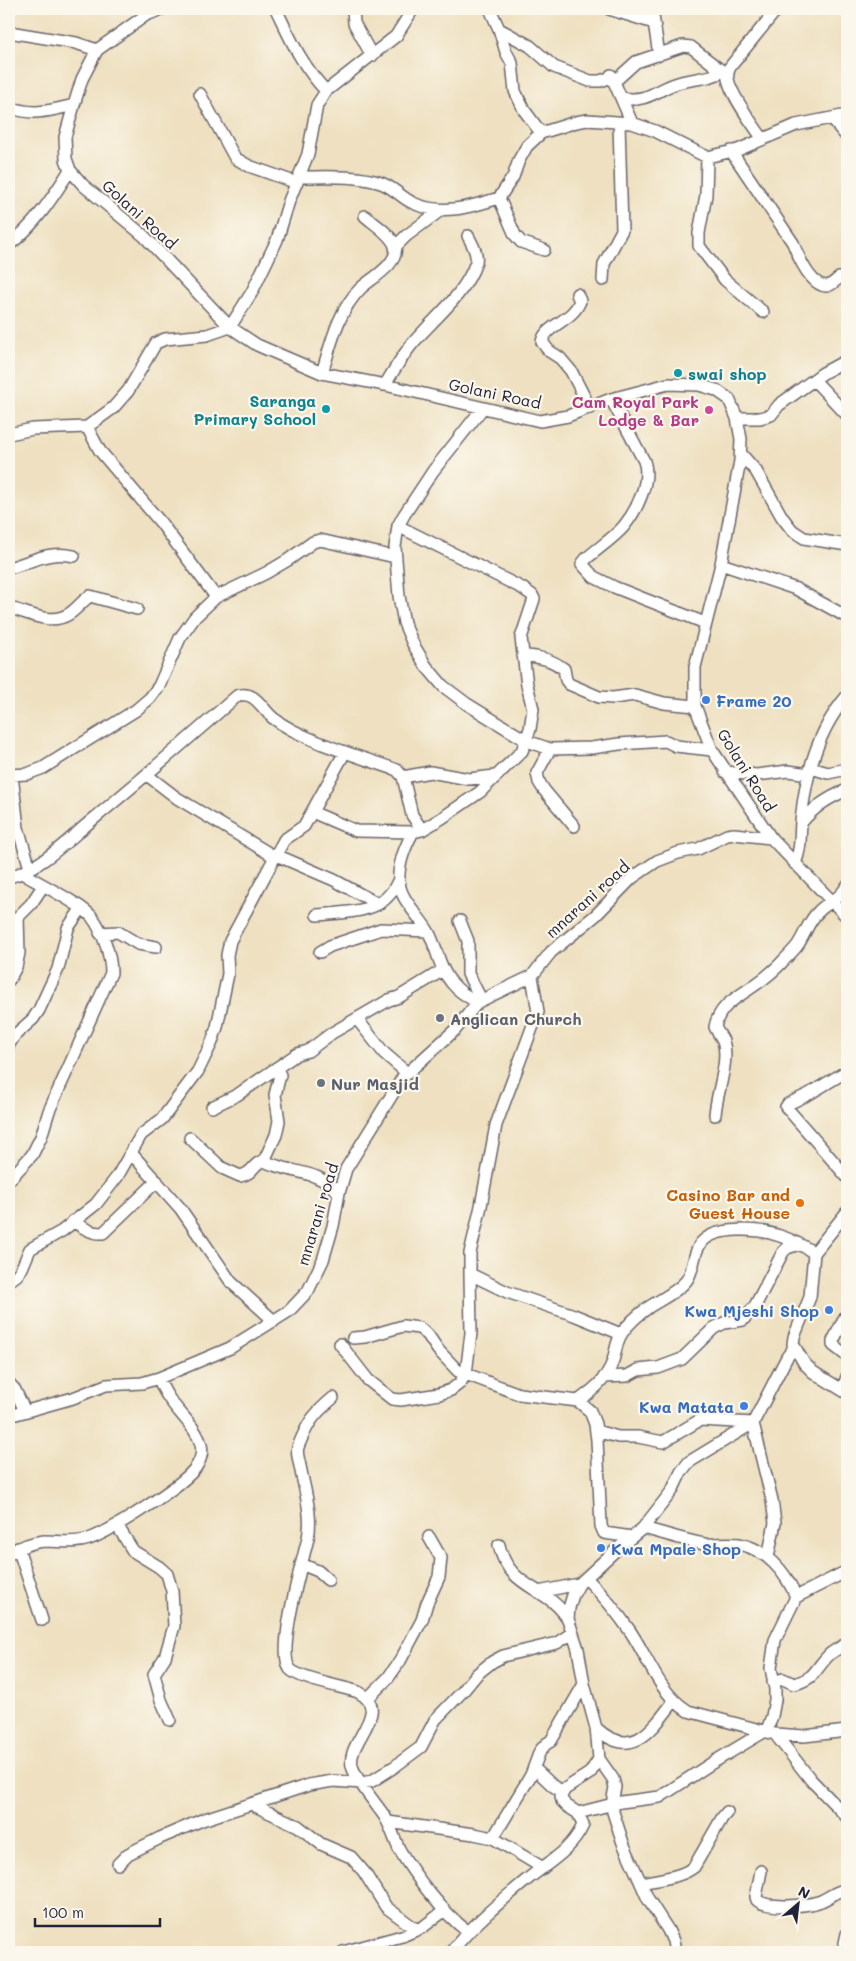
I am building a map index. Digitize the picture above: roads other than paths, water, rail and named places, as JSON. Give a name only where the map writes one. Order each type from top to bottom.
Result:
[{"type":"street","points":[[9,245],[18,238],[48,203],[70,170],[65,152],[65,137],[82,79],[97,50],[146,15],[162,9]]},
{"type":"street","points":[[276,9],[299,58],[326,91]]},
{"type":"street","points":[[353,9],[354,23],[372,56]]},
{"type":"street","points":[[9,434],[33,430],[87,427],[113,408],[128,391],[156,343],[164,338],[207,334],[230,327],[266,266],[277,240],[310,146],[314,113],[317,105],[326,91],[396,36],[413,9]]},
{"type":"street","points":[[490,9],[512,63],[515,91],[524,110],[541,133]]},
{"type":"street","points":[[609,9],[654,23]]},
{"type":"street","points":[[652,9],[659,55]]},
{"type":"street","points":[[621,98],[646,98],[681,82],[725,72],[777,9]]},
{"type":"street","points":[[499,29],[530,46],[554,67],[590,81],[600,81],[612,77],[636,62],[682,46],[691,47],[725,72],[736,96],[763,139]]},
{"type":"street","points":[[9,32],[76,43],[97,50]]},
{"type":"street","points":[[612,77],[632,123]]},
{"type":"street","points":[[200,94],[235,158],[257,170],[299,180],[348,178],[380,183],[413,203],[441,210],[480,204],[499,198],[513,177],[519,160],[527,146],[541,133],[587,120],[632,123],[655,131],[707,157],[731,151],[796,126],[847,114]]},
{"type":"street","points":[[9,108],[27,113],[74,105]]},
{"type":"street","points":[[832,119],[847,136]]},
{"type":"street","points":[[603,280],[604,264],[622,230],[619,123]]},
{"type":"street","points":[[731,151],[793,243],[800,259],[815,282],[825,286],[830,285],[839,278]]},
{"type":"street","points":[[707,157],[706,194],[699,233],[699,246],[726,280],[763,312]]},
{"type":"street","name":"Golani Road","points":[[70,170],[83,185],[144,236],[230,327],[257,345],[322,373],[385,385],[540,421],[568,416],[611,399],[668,384],[699,385],[716,390],[729,400],[738,418],[741,454],[721,564],[694,667],[695,706],[712,750],[771,838],[847,917]]},
{"type":"street","points":[[499,198],[515,235],[521,242],[544,250]]},
{"type":"street","points":[[322,373],[342,313],[360,288],[391,262],[395,247],[406,236],[441,210]]},
{"type":"street","points":[[365,216],[391,239],[395,247]]},
{"type":"street","points":[[385,385],[412,344],[463,289],[476,261],[474,248],[468,236]]},
{"type":"street","points":[[577,294],[580,301],[578,308],[561,323],[548,330],[544,334],[542,342],[571,371],[590,408]]},
{"type":"street","points":[[738,418],[760,418],[770,415],[779,405],[814,380],[847,360]]},
{"type":"street","points":[[814,380],[847,415]]},
{"type":"street","points":[[611,399],[644,461],[647,470],[646,478],[631,516],[623,527],[582,564],[594,577],[614,587],[705,623]]},
{"type":"street","points":[[482,409],[433,471],[398,526],[395,556],[404,624],[426,666],[443,686],[467,704],[527,741],[550,749],[584,749],[619,744],[666,742],[676,746],[712,750]]},
{"type":"street","points":[[87,427],[100,451],[161,523],[216,597]]},
{"type":"street","points":[[741,454],[756,471],[792,530],[804,538],[847,544]]},
{"type":"street","points":[[312,812],[356,831],[418,831],[472,798],[487,786],[522,751],[527,741],[533,709],[527,685],[521,638],[533,608],[534,599],[532,594],[398,526]]},
{"type":"street","points":[[9,1180],[32,1155],[41,1137],[49,1111],[111,972],[109,952],[92,917],[43,886],[26,871],[10,775],[27,774],[42,768],[136,710],[150,698],[159,686],[180,638],[195,617],[216,597],[266,573],[313,542],[320,540],[395,556]]},
{"type":"street","points":[[9,568],[52,554],[74,556]]},
{"type":"street","points":[[721,564],[796,589],[847,617]]},
{"type":"street","points":[[9,608],[40,617],[62,618],[90,596],[94,596],[136,609]]},
{"type":"street","points":[[523,656],[539,658],[558,665],[564,669],[566,680],[569,684],[599,697],[613,698],[635,695],[664,703],[695,706]]},
{"type":"street","points":[[9,877],[26,871],[52,853],[147,775],[236,696],[242,694],[254,697],[274,718],[298,732],[345,752],[397,770],[403,777],[418,831],[399,870],[398,881],[389,896],[378,904],[352,913],[317,915]]},
{"type":"street","points":[[796,864],[801,846],[801,823],[810,771],[819,739],[831,717],[847,696]]},
{"type":"street","points":[[550,749],[537,772],[539,782],[574,826]]},
{"type":"street","points":[[9,1281],[22,1268],[30,1249],[62,1231],[96,1204],[117,1177],[141,1134],[162,1119],[203,1063],[217,1027],[228,974],[227,955],[230,940],[284,840],[304,826],[345,752]]},
{"type":"street","points":[[725,772],[757,775],[788,771],[828,773],[847,770]]},
{"type":"street","points":[[403,777],[430,772],[469,779],[495,776]]},
{"type":"street","points":[[147,775],[177,798],[276,856],[334,880],[378,904]]},
{"type":"street","points":[[801,823],[812,809],[847,790]]},
{"type":"street","name":"mnarani road","points":[[9,1416],[74,1398],[106,1385],[142,1383],[159,1378],[230,1348],[289,1311],[301,1300],[315,1277],[328,1245],[346,1169],[383,1108],[407,1073],[456,1030],[480,1001],[532,976],[551,952],[596,915],[632,878],[657,861],[678,853],[698,849],[720,837],[734,834],[771,838]]},
{"type":"street","points":[[398,881],[404,895],[428,931],[443,970],[458,990],[466,996],[480,1001]]},
{"type":"street","points":[[9,980],[16,967],[19,953],[18,917],[32,904],[43,886]]},
{"type":"street","points":[[715,1115],[725,1052],[723,1041],[715,1028],[716,1018],[738,995],[754,986],[782,962],[798,946],[812,918],[824,906],[846,890]]},
{"type":"street","points":[[9,1044],[15,1035],[33,1020],[39,1010],[58,969],[68,928],[81,909]]},
{"type":"street","points":[[460,921],[468,941],[468,974],[480,1001]]},
{"type":"street","points":[[320,952],[330,946],[381,929],[428,931]]},
{"type":"street","points":[[100,933],[118,932],[138,944],[156,947]]},
{"type":"street","points":[[212,1107],[237,1094],[297,1054],[308,1051],[332,1033],[443,970]]},
{"type":"street","points":[[340,1344],[368,1380],[392,1399],[401,1400],[451,1390],[460,1383],[466,1374],[471,1333],[470,1253],[482,1206],[496,1125],[538,1012],[532,976]]},
{"type":"street","points":[[356,1019],[384,1054],[407,1073]]},
{"type":"street","points":[[190,1138],[222,1168],[240,1176],[249,1174],[256,1164],[264,1161],[276,1135],[279,1121],[275,1095],[280,1075],[276,1068]]},
{"type":"street","points":[[847,1071],[809,1094],[788,1104],[786,1107],[847,1177]]},
{"type":"street","points":[[131,1153],[185,1214],[231,1282],[274,1322]]},
{"type":"street","points":[[264,1161],[276,1167],[325,1179],[339,1193]]},
{"type":"street","points":[[73,1221],[86,1229],[100,1234],[103,1233],[157,1182]]},
{"type":"street","points":[[847,1212],[814,1253],[810,1297],[794,1337],[794,1348],[813,1372],[845,1391],[847,1377]]},
{"type":"street","points":[[578,1401],[596,1388],[604,1377],[611,1366],[621,1334],[648,1308],[683,1285],[691,1276],[695,1255],[707,1237],[725,1231],[766,1232],[799,1244],[814,1253]]},
{"type":"street","points":[[604,1377],[627,1376],[638,1370],[658,1368],[678,1361],[714,1328],[724,1323],[743,1320],[755,1306],[783,1252],[786,1248],[799,1244]]},
{"type":"street","points":[[470,1274],[507,1292],[574,1315],[621,1334]]},
{"type":"street","points":[[845,1317],[833,1341],[833,1345],[847,1356]]},
{"type":"street","points":[[353,1338],[365,1337],[403,1326],[419,1328],[428,1335],[438,1350],[455,1368],[466,1374],[520,1394],[578,1401],[590,1412],[596,1431],[601,1506],[600,1521],[604,1533],[616,1550]]},
{"type":"street","points":[[568,1618],[573,1595],[583,1581],[643,1528],[672,1491],[681,1472],[689,1462],[753,1423],[787,1357],[794,1348]]},
{"type":"street","points":[[42,1620],[13,1551],[35,1542],[78,1541],[90,1538],[117,1525],[184,1480],[195,1469],[202,1456],[198,1437],[165,1394],[159,1378]]},
{"type":"street","points":[[9,1383],[25,1411]]},
{"type":"street","points":[[333,1398],[311,1418],[298,1448],[307,1503],[309,1533],[295,1586],[288,1633],[288,1666],[300,1676],[358,1692],[369,1701],[371,1719],[351,1755],[353,1770],[388,1822],[406,1860],[444,1911],[467,1931]]},
{"type":"street","points":[[596,1431],[618,1437],[638,1437],[662,1442],[700,1420],[753,1423]]},
{"type":"street","points":[[753,1423],[771,1495],[775,1522],[768,1557]]},
{"type":"street","points":[[117,1525],[133,1551],[159,1567],[166,1574],[172,1591],[174,1626],[165,1657],[154,1674],[161,1700],[170,1720]]},
{"type":"street","points":[[643,1528],[694,1542],[739,1544],[768,1557],[781,1569],[796,1597]]},
{"type":"street","points":[[604,1533],[632,1537]]},
{"type":"street","points":[[367,1699],[388,1678],[400,1661],[422,1620],[438,1577],[441,1558],[429,1537]]},
{"type":"street","points":[[499,1545],[501,1555],[508,1567],[524,1584],[550,1598],[561,1607],[568,1618],[578,1649],[584,1684],[596,1728],[600,1759],[613,1779],[615,1787],[613,1812],[623,1843],[640,1883],[668,1930],[675,1952]]},
{"type":"street","points":[[301,1564],[318,1571],[328,1580]]},
{"type":"street","points":[[847,1571],[796,1597],[775,1640],[771,1668],[775,1689],[771,1732],[811,1780],[847,1817]]},
{"type":"street","points":[[538,1592],[583,1581]]},
{"type":"street","points":[[583,1581],[631,1632],[652,1671],[674,1701],[688,1711],[771,1732],[804,1736],[847,1731]]},
{"type":"street","points":[[118,1864],[128,1854],[202,1820],[309,1785],[333,1781],[362,1783],[380,1777],[421,1747],[435,1720],[477,1674],[492,1662],[503,1656],[557,1643],[572,1633]]},
{"type":"street","points":[[773,1682],[783,1679],[794,1684],[808,1679],[814,1675],[829,1655],[847,1643]]},
{"type":"street","points":[[493,1838],[534,1768],[540,1751],[551,1741],[584,1684]]},
{"type":"street","points":[[596,1728],[604,1736],[615,1741],[621,1743],[634,1742],[654,1727],[674,1701]]},
{"type":"street","points":[[578,1813],[621,1802],[660,1797],[712,1763],[771,1732]]},
{"type":"street","points":[[562,1792],[590,1773],[600,1759]]},
{"type":"street","points":[[450,1952],[467,1931],[566,1850],[579,1834],[583,1825],[578,1813],[562,1801],[562,1792],[534,1768]]},
{"type":"street","points":[[251,1804],[298,1826],[321,1844],[352,1858],[364,1872],[386,1907],[416,1930]]},
{"type":"street","points":[[640,1883],[677,1875],[694,1867],[727,1812]]},
{"type":"street","points":[[388,1822],[466,1832],[493,1838],[543,1868]]},
{"type":"street","points":[[761,1871],[756,1897],[762,1904],[770,1906],[816,1903],[835,1892],[847,1890]]},
{"type":"street","points":[[343,1952],[395,1939],[416,1930],[444,1911]]},
{"type":"street","points":[[843,1952],[847,1934]]},
{"type":"place","name":"swai shop","points":[[678,373]]},
{"type":"place","name":"Saranga Primary School","points":[[326,409]]},
{"type":"place","name":"Cam Royal Park Lodge & Bar","points":[[709,410]]},
{"type":"place","name":"Frame 20","points":[[706,700]]},
{"type":"place","name":"Anglican Church","points":[[440,1018]]},
{"type":"place","name":"Nur Masjid","points":[[321,1083]]},
{"type":"place","name":"Casino Bar and Guest House","points":[[800,1203]]},
{"type":"place","name":"Kwa Mjeshi Shop","points":[[829,1310]]},
{"type":"place","name":"Kwa Matata","points":[[744,1406]]},
{"type":"place","name":"Kwa Mpale Shop","points":[[601,1548]]}]
